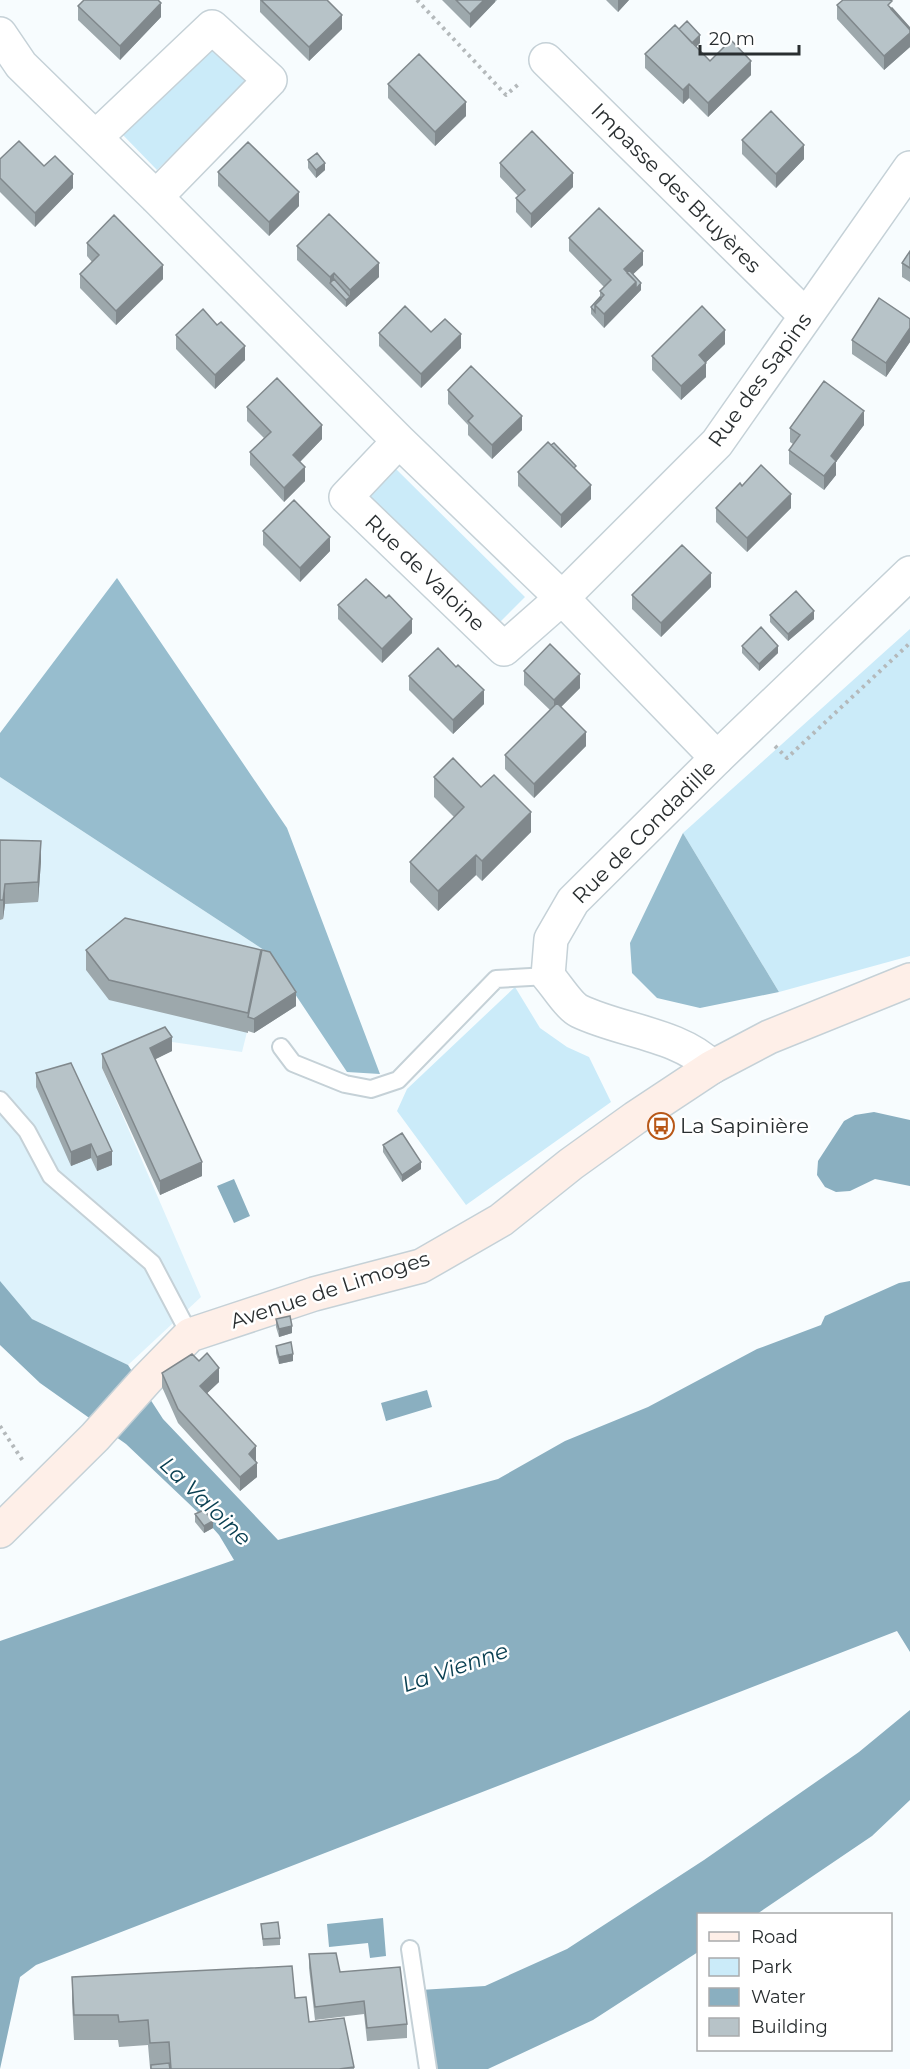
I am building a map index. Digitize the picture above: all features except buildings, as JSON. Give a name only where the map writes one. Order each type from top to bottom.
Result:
[{"type":"main road","name":"Avenue de Limoges","points":[[0,1531],[101,1430],[190,1335],[314,1294],[421,1266],[501,1220],[571,1164],[712,1067],[769,1037],[910,980]]},
{"type":"street","points":[[96,137],[212,27],[270,80],[156,197]]},
{"type":"street","points":[[0,34],[21,65],[96,137],[399,441],[562,598],[717,758]]},
{"type":"street","name":"Impasse des Bruyères","points":[[546,60],[806,316]]},
{"type":"street","name":"Rue des Sapins","points":[[562,598],[717,443],[910,168]]},
{"type":"street","name":"Rue de Valoine","points":[[399,441],[346,497],[504,649],[562,598]]},
{"type":"street","name":"Rue de Condadille","points":[[548,976],[551,939],[573,901],[717,758],[910,573]]},
{"type":"street","points":[[548,976],[577,1010],[676,1044],[702,1057],[712,1067]]},
{"type":"lane","points":[[281,1047],[293,1063],[345,1084],[371,1089],[398,1080],[496,979],[548,976]]},
{"type":"lane","points":[[0,1100],[27,1131],[51,1176],[152,1263],[190,1335]]},
{"type":"lane","points":[[410,1949],[428,2069]]},
{"type":"path","points":[[417,0],[506,95],[546,60]]},
{"type":"path","points":[[755,723],[787,758],[910,643]]},
{"type":"path","points":[[0,1426],[42,1490]]},
{"type":"shaded area","points":[[117,578],[287,828],[380,1074],[347,1072],[267,952],[0,777],[0,733]]},
{"type":"shaded area","points":[[0,777],[267,952],[242,1052],[165,1041],[102,1068],[201,1297],[128,1365],[32,1319],[0,1290]]},
{"type":"shaded area","points":[[683,833],[779,992],[700,1008],[657,998],[632,973],[630,943]]},
{"type":"green space","points":[[213,45],[249,80],[157,170],[122,134]]},
{"type":"green space","points":[[396,469],[525,597],[498,624],[369,496]]},
{"type":"green space","points":[[910,629],[910,956],[779,992],[683,833]]},
{"type":"green space","points":[[515,987],[540,1028],[567,1047],[589,1057],[611,1102],[466,1205],[397,1111],[407,1089]]},
{"type":"water","points":[[874,1112],[910,1120],[910,1186],[875,1179],[850,1191],[836,1192],[825,1187],[817,1175],[818,1161],[844,1121],[855,1115]]},
{"type":"water","points":[[234,1179],[250,1216],[234,1223],[217,1186]]},
{"type":"water","points":[[0,1281],[32,1319],[128,1365],[163,1419],[278,1540],[498,1479],[565,1441],[648,1407],[757,1349],[821,1325],[825,1316],[899,1283],[910,1281],[910,1652],[897,1631],[36,1965],[20,1977],[0,2069],[0,1641],[234,1560],[219,1535],[204,1518],[126,1444],[40,1383],[0,1345]]},
{"type":"water","points":[[427,1390],[432,1407],[386,1421],[381,1403]]},
{"type":"water","points":[[910,1710],[910,1800],[872,1836],[758,1913],[697,1913],[697,1953],[593,2020],[488,2069],[436,2069],[420,1990],[485,1986],[567,1949],[704,1860],[859,1752]]},
{"type":"water","points":[[383,1918],[386,1956],[370,1958],[368,1943],[329,1947],[327,1924]]},
{"type":"place","name":"La Sapinière","points":[[661,1126]]},
{"type":"water label","name":"La Valoine","points":[[206,1501]]},
{"type":"water label","name":"La Vienne","points":[[455,1667]]}]
